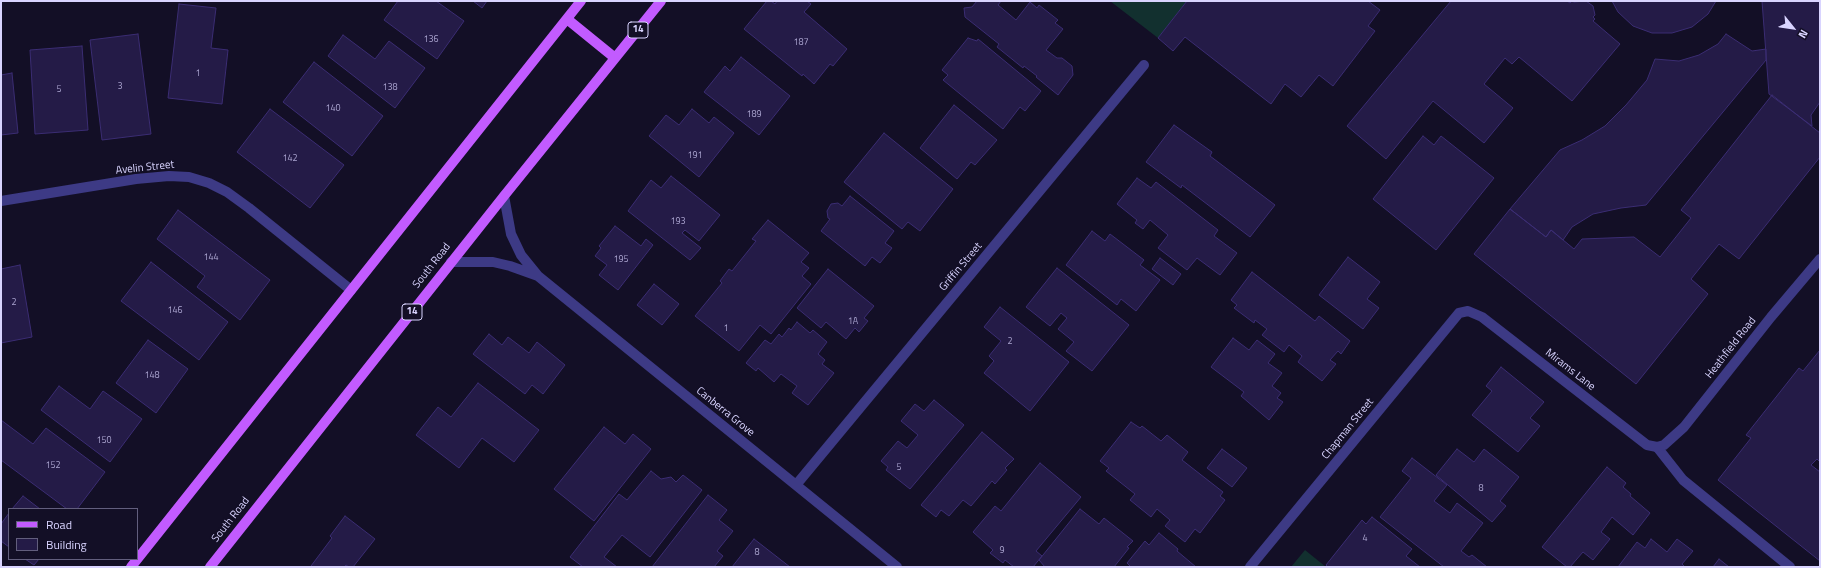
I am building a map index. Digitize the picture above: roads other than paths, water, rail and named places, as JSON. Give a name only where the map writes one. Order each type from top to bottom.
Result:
[{"type":"main road","points":[[138,558],[581,1]]},
{"type":"main road","name":"South Road","points":[[211,566],[451,262],[661,1]]},
{"type":"main road","points":[[567,19],[615,58]]},
{"type":"street","name":"Griffin Street","points":[[796,485],[1144,65]]},
{"type":"street","name":"Avelin Street","points":[[1,201],[136,179],[169,176],[189,177],[209,183],[227,192],[351,290]]},
{"type":"street","name":"Canberra Grove","points":[[504,196],[511,234],[521,255],[538,276],[897,567]]},
{"type":"street","name":"Heathfield Road","points":[[1657,447],[1664,445],[1684,427],[1771,317],[1820,259]]},
{"type":"street","name":"Canberra Grove","points":[[451,262],[493,262],[510,266],[538,276]]},
{"type":"street","name":"Mirams Lane","points":[[1468,311],[1482,317],[1647,445],[1657,447]]},
{"type":"street","name":"Chapman Street","points":[[1250,567],[1454,318],[1460,313],[1468,311]]},
{"type":"street","points":[[1657,447],[1682,480],[1790,567]]}]
